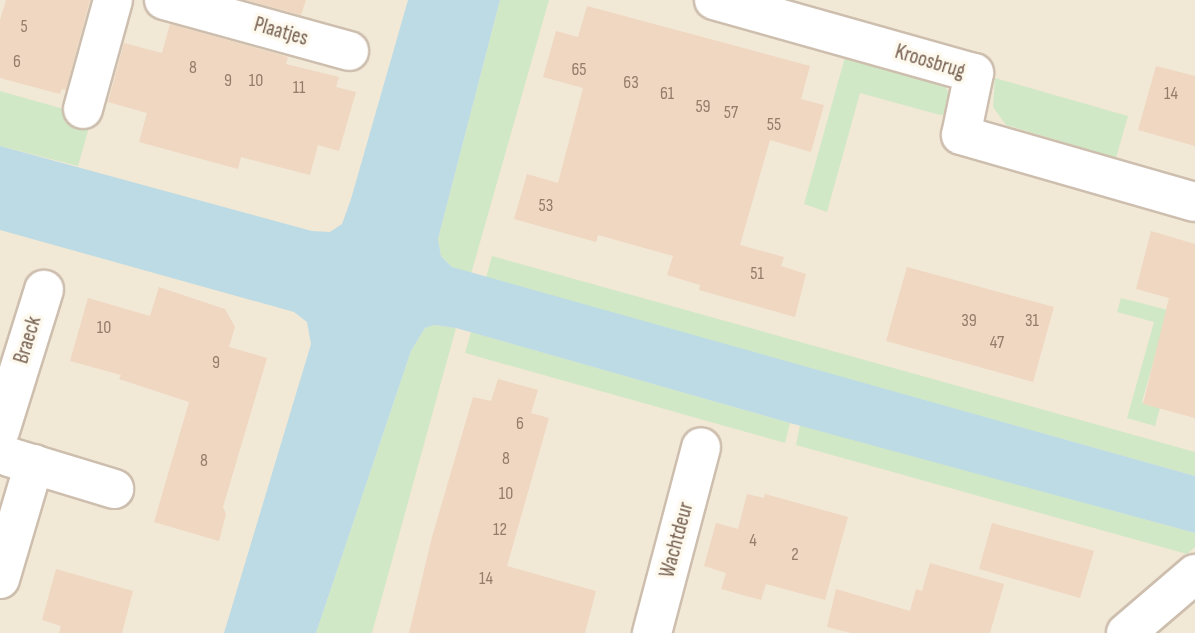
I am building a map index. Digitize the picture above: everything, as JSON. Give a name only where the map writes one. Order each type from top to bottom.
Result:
[{"type":"street","points":[[83,109],[113,0]]},
{"type":"street","name":"Plaatjes","points":[[169,0],[349,51]]},
{"type":"street","name":"Kroosbrug","points":[[714,0],[974,73],[961,135],[1195,202]]},
{"type":"street","name":"Braeck","points":[[0,431],[44,290]]},
{"type":"street","name":"Wachtdeur","points":[[652,633],[701,447]]},
{"type":"street","points":[[0,579],[17,459],[114,489]]},
{"type":"street","points":[[1126,633],[1195,575]]},
{"type":"shaded area","points":[[0,0],[1195,0],[1195,633],[0,633]]},
{"type":"green space","points":[[500,0],[549,0],[471,274],[452,267],[441,256],[438,239]]},
{"type":"green space","points":[[847,50],[944,82],[951,101],[947,114],[940,115],[860,93],[827,212],[804,204]]},
{"type":"green space","points":[[995,78],[1128,116],[1116,158],[1006,125],[993,107]]},
{"type":"green space","points":[[0,91],[92,117],[78,166],[0,146]]},
{"type":"green space","points":[[492,256],[1195,452],[1195,476],[486,278]]},
{"type":"green space","points":[[1121,298],[1168,310],[1142,402],[1160,408],[1155,426],[1127,418],[1154,322],[1117,312]]},
{"type":"green space","points":[[434,325],[456,328],[372,633],[316,633],[411,351],[425,328]]},
{"type":"green space","points":[[471,332],[790,423],[785,443],[465,353]]},
{"type":"green space","points":[[800,425],[1195,533],[1195,547],[1187,554],[796,445]]},
{"type":"water","points":[[408,0],[500,0],[438,239],[441,256],[452,267],[1195,476],[1195,533],[790,423],[456,328],[434,325],[425,328],[411,351],[316,633],[224,633],[311,344],[307,322],[294,312],[0,230],[0,146],[312,231],[330,232],[342,224],[351,199]]},
{"type":"building","points":[[6,0],[90,0],[66,90],[62,89],[60,94],[0,78],[0,20]]},
{"type":"building","points":[[246,0],[306,0],[301,15]]},
{"type":"building","points":[[587,6],[810,66],[801,99],[824,105],[811,152],[770,140],[740,245],[784,257],[781,266],[806,274],[795,317],[699,290],[700,285],[667,275],[673,256],[598,235],[596,242],[514,219],[527,174],[558,183],[583,88],[543,77],[556,31],[578,37]]},
{"type":"building","points":[[170,24],[288,57],[286,64],[339,77],[336,87],[356,92],[339,151],[318,145],[310,175],[241,157],[238,169],[139,142],[147,113],[108,102],[124,43],[162,53]]},
{"type":"building","points":[[1156,66],[1195,76],[1195,146],[1138,130]]},
{"type":"building","points":[[1151,231],[1195,244],[1195,418],[1143,404],[1169,298],[1136,289]]},
{"type":"building","points":[[907,267],[1054,307],[1033,382],[886,341]]},
{"type":"building","points":[[159,287],[225,309],[235,327],[229,347],[267,358],[223,507],[226,514],[219,541],[154,522],[189,402],[119,379],[121,375],[70,361],[88,298],[150,316]]},
{"type":"building","points":[[498,379],[538,390],[531,413],[549,418],[507,566],[596,591],[585,633],[409,633],[432,537],[473,397],[491,401]]},
{"type":"building","points":[[747,494],[764,498],[765,494],[848,517],[825,600],[766,584],[761,600],[721,589],[726,573],[704,566],[716,523],[738,529]]},
{"type":"building","points":[[992,523],[1094,551],[1080,598],[979,569]]},
{"type":"building","points":[[930,563],[1004,584],[990,633],[851,633],[827,627],[836,589],[910,611],[916,589],[922,591]]},
{"type":"building","points":[[56,569],[133,591],[122,633],[59,633],[61,626],[42,620]]}]
